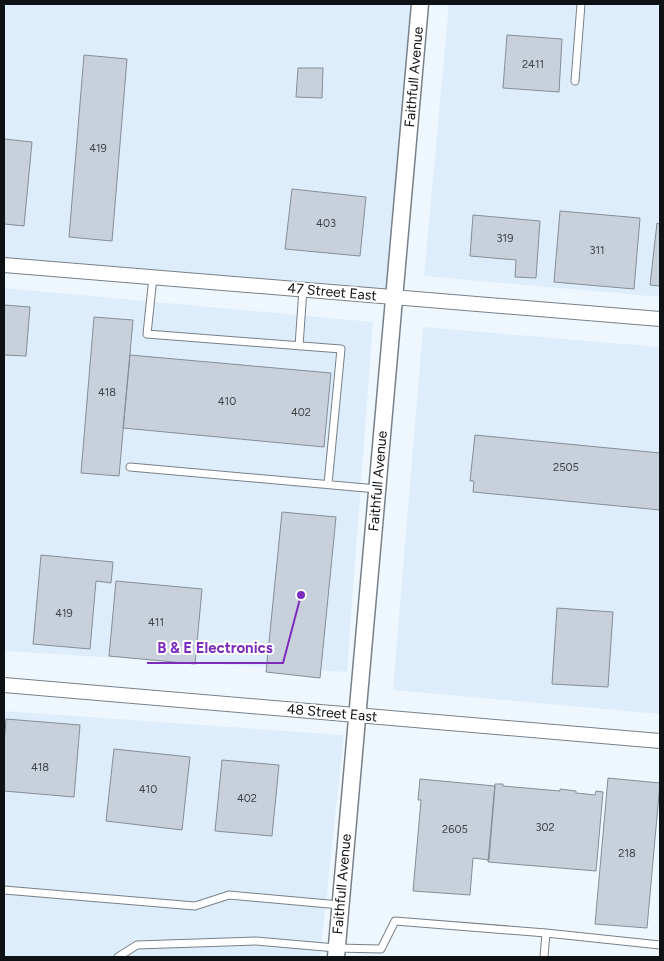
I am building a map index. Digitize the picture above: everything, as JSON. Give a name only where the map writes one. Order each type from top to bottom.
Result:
[{"type":"street","name":"Faithfull Avenue","points":[[336,953],[420,4]]},
{"type":"street","name":"47 Street East","points":[[4,265],[660,319]]},
{"type":"street","name":"48 Street East","points":[[4,685],[660,741]]},
{"type":"lane","points":[[575,81],[581,4]]},
{"type":"lane","points":[[153,277],[147,334],[342,349],[328,484]]},
{"type":"lane","points":[[299,346],[303,289]]},
{"type":"lane","points":[[130,467],[378,489]]},
{"type":"lane","points":[[4,890],[195,906],[229,895],[341,905]]},
{"type":"lane","points":[[118,957],[137,945],[256,941],[336,953],[381,950],[395,921],[546,933],[660,945]]},
{"type":"lane","points":[[544,957],[546,933]]},
{"type":"shaded area","points":[[4,4],[420,4],[395,297],[4,265]]},
{"type":"shaded area","points":[[449,4],[660,4],[660,297],[424,276]]},
{"type":"shaded area","points":[[4,288],[373,322],[347,672],[4,651]]},
{"type":"shaded area","points":[[423,327],[660,347],[660,714],[393,690]]},
{"type":"shaded area","points":[[4,711],[344,735],[320,957],[4,957]]},
{"type":"building","points":[[507,35],[562,39],[559,92],[503,88]]},
{"type":"building","points":[[84,55],[127,59],[112,241],[69,237]]},
{"type":"building","points":[[298,68],[323,68],[322,98],[296,97]]},
{"type":"building","points":[[4,139],[32,142],[24,226],[4,224]]},
{"type":"building","points":[[292,189],[366,197],[360,256],[285,249]]},
{"type":"building","points":[[560,211],[640,218],[634,289],[554,282]]},
{"type":"building","points":[[473,215],[540,221],[536,278],[515,277],[516,260],[470,256]]},
{"type":"building","points":[[657,223],[660,224],[660,286],[650,285]]},
{"type":"building","points":[[4,305],[30,307],[26,356],[4,355]]},
{"type":"building","points":[[94,317],[133,320],[119,476],[81,473]]},
{"type":"building","points":[[130,355],[331,373],[324,447],[123,428]]},
{"type":"building","points":[[475,435],[660,453],[660,510],[473,492],[474,481],[470,481]]},
{"type":"building","points":[[282,512],[336,517],[320,678],[266,672]]},
{"type":"building","points":[[41,555],[113,562],[111,583],[96,581],[90,649],[33,644]]},
{"type":"building","points":[[116,581],[202,589],[195,664],[109,656]]},
{"type":"building","points":[[557,608],[613,612],[608,687],[552,684]]},
{"type":"building","points":[[6,719],[80,725],[74,797],[4,791]]},
{"type":"building","points":[[114,749],[190,757],[182,830],[106,821]]},
{"type":"building","points":[[222,760],[279,765],[272,836],[215,831]]},
{"type":"building","points":[[608,778],[660,783],[647,928],[595,924]]},
{"type":"building","points":[[420,779],[495,786],[489,860],[473,858],[470,895],[413,891],[421,800],[418,800]]},
{"type":"building","points":[[495,784],[560,791],[560,789],[595,795],[596,791],[603,792],[596,871],[488,862]]},
{"type":"place","name":"B & E Electronics","points":[[301,595]]}]
